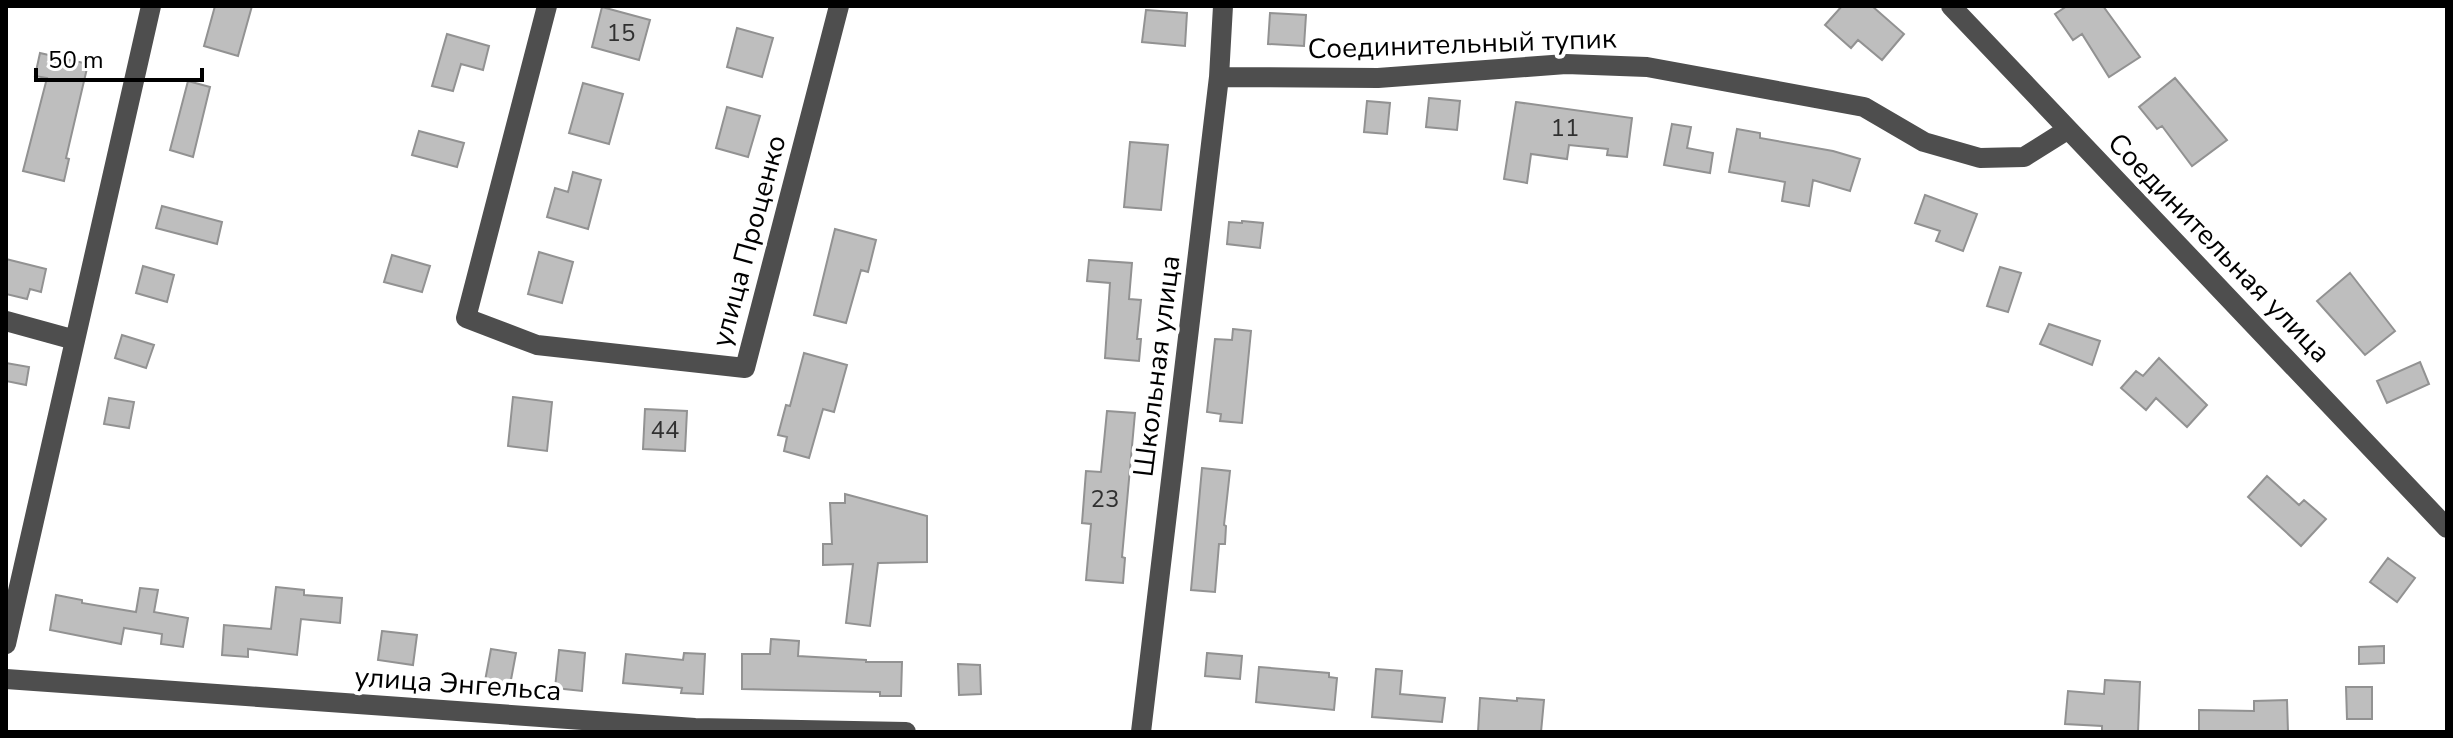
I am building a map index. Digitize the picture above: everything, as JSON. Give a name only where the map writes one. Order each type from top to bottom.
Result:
[{"type":"street","points":[[6,644],[151,6]]},
{"type":"street","name":"улица Проценко","points":[[547,6],[466,318],[537,345],[745,368],[839,6]]},
{"type":"street","name":"Школьная улица","points":[[1141,732],[1219,77],[1223,6]]},
{"type":"street","name":"Соединительная улица","points":[[1951,6],[2447,528]]},
{"type":"street","name":"Соединительный тупик","points":[[1219,77],[1378,78],[1566,64],[1647,67],[1864,107],[1924,142],[1980,158],[2024,157],[2067,130]]},
{"type":"street","points":[[6,321],[75,340]]},
{"type":"street","name":"улица Энгельса","points":[[6,679],[695,728],[906,732]]},
{"type":"building","points":[[215,6],[252,6],[238,56],[204,46]]},
{"type":"building","points":[[1842,6],[1872,6],[1904,34],[1882,60],[1858,40],[1851,48],[1825,25]]},
{"type":"building","points":[[2067,6],[2103,6],[2140,57],[2109,77],[2082,34],[2073,40],[2055,14]]},
{"type":"building","points":[[602,7],[650,20],[639,60],[592,47]]},
{"type":"building","points":[[1146,10],[1187,13],[1185,46],[1142,42]]},
{"type":"building","points":[[1270,13],[1306,15],[1304,46],[1268,44]]},
{"type":"building","points":[[737,28],[773,38],[762,77],[727,67]]},
{"type":"building","points":[[447,34],[489,46],[483,70],[461,64],[453,91],[432,86]]},
{"type":"building","points":[[40,53],[88,64],[66,158],[69,159],[64,181],[23,171],[47,78],[35,76]]},
{"type":"building","points":[[2175,78],[2227,140],[2192,166],[2162,126],[2157,129],[2139,107]]},
{"type":"building","points":[[188,81],[210,87],[193,157],[170,150]]},
{"type":"building","points":[[583,83],[623,94],[609,144],[569,133]]},
{"type":"building","points":[[1429,98],[1460,101],[1457,130],[1426,127]]},
{"type":"building","points":[[1367,101],[1390,103],[1387,134],[1364,132]]},
{"type":"building","points":[[1516,102],[1632,118],[1627,157],[1607,155],[1608,149],[1569,145],[1567,159],[1531,154],[1527,183],[1504,179]]},
{"type":"building","points":[[727,107],[760,116],[748,157],[716,148]]},
{"type":"building","points":[[1672,124],[1691,127],[1687,148],[1713,153],[1710,173],[1664,165]]},
{"type":"building","points":[[1737,129],[1760,133],[1760,138],[1860,159],[1850,191],[1813,180],[1809,206],[1782,201],[1785,182],[1729,172]]},
{"type":"building","points":[[419,131],[464,143],[457,167],[412,155]]},
{"type":"building","points":[[1130,142],[1168,145],[1161,210],[1124,207]]},
{"type":"building","points":[[573,172],[601,180],[588,229],[547,217],[555,188],[568,192]]},
{"type":"building","points":[[1925,195],[1977,214],[1963,251],[1936,241],[1940,231],[1915,223]]},
{"type":"building","points":[[162,206],[222,222],[217,244],[156,228]]},
{"type":"building","points":[[1229,222],[1263,223],[1260,248],[1227,244]]},
{"type":"building","points":[[835,229],[876,240],[868,272],[861,270],[846,323],[814,315]]},
{"type":"building","points":[[539,252],[573,262],[562,303],[528,294]]},
{"type":"building","points":[[392,255],[430,266],[422,292],[384,282]]},
{"type":"building","points":[[6,259],[46,269],[41,292],[30,289],[27,299],[6,294]]},
{"type":"building","points":[[1089,260],[1132,263],[1129,299],[1141,300],[1137,339],[1141,339],[1139,361],[1105,358],[1110,283],[1087,281]]},
{"type":"building","points":[[143,266],[174,275],[167,302],[136,293]]},
{"type":"building","points":[[2000,267],[2021,273],[2008,312],[1987,306]]},
{"type":"building","points":[[2350,273],[2395,331],[2365,355],[2317,301]]},
{"type":"building","points":[[2049,324],[2100,341],[2092,365],[2040,344]]},
{"type":"building","points":[[1233,329],[1251,331],[1242,423],[1220,421],[1221,414],[1207,412],[1215,339],[1232,340]]},
{"type":"building","points":[[122,335],[154,345],[146,368],[115,358]]},
{"type":"building","points":[[804,353],[847,365],[834,412],[823,409],[809,458],[784,451],[787,437],[778,435],[786,405],[790,406]]},
{"type":"building","points":[[2159,358],[2207,405],[2187,427],[2156,398],[2146,410],[2121,388],[2136,371],[2143,376]]},
{"type":"building","points":[[2420,362],[2429,384],[2387,403],[2377,381]]},
{"type":"building","points":[[6,363],[29,367],[26,385],[6,381]]},
{"type":"building","points":[[513,397],[552,402],[547,451],[508,446]]},
{"type":"building","points":[[109,398],[134,402],[129,428],[104,424]]},
{"type":"building","points":[[645,409],[687,411],[685,451],[643,449]]},
{"type":"building","points":[[1107,411],[1135,413],[1122,557],[1125,558],[1123,583],[1086,580],[1091,524],[1082,523],[1086,471],[1101,472]]},
{"type":"building","points":[[1202,468],[1230,471],[1225,544],[1219,544],[1215,592],[1191,590]]},
{"type":"building","points":[[2267,476],[2299,505],[2304,500],[2326,519],[2301,546],[2248,497]]},
{"type":"building","points":[[845,494],[927,516],[927,562],[878,563],[870,626],[846,623],[853,564],[823,565],[823,544],[832,544],[830,503],[845,503]]},
{"type":"building","points":[[2388,558],[2415,578],[2397,602],[2370,582]]},
{"type":"building","points":[[276,587],[304,590],[304,595],[342,598],[340,623],[301,619],[297,655],[248,649],[248,657],[222,655],[224,625],[271,629]]},
{"type":"building","points":[[140,588],[158,590],[154,612],[188,618],[183,647],[161,644],[162,634],[124,628],[121,644],[50,630],[56,595],[82,600],[82,603],[136,612]]},
{"type":"building","points":[[382,631],[417,635],[413,665],[378,660]]},
{"type":"building","points":[[771,639],[799,641],[798,656],[902,662],[901,696],[880,696],[880,692],[742,689],[742,654],[770,654]]},
{"type":"building","points":[[2384,646],[2384,663],[2359,664],[2359,647]]},
{"type":"building","points":[[491,649],[516,653],[510,685],[485,681]]},
{"type":"building","points":[[559,650],[585,653],[582,691],[555,688]]},
{"type":"building","points":[[684,653],[705,654],[703,694],[681,693],[682,688],[623,683],[626,654],[683,660]]},
{"type":"building","points":[[1207,653],[1242,656],[1240,679],[1205,676]]},
{"type":"building","points":[[958,664],[980,665],[981,694],[959,695]]},
{"type":"building","points":[[1259,667],[1329,673],[1329,677],[1337,678],[1334,710],[1256,702]]},
{"type":"building","points":[[1376,669],[1402,671],[1400,694],[1445,698],[1442,722],[1372,717]]},
{"type":"building","points":[[2105,680],[2140,682],[2138,732],[2102,732],[2102,726],[2065,724],[2068,691],[2104,694]]},
{"type":"building","points":[[2346,687],[2372,687],[2372,719],[2347,719]]},
{"type":"building","points":[[1480,698],[1544,700],[1541,732],[1478,732]]},
{"type":"building","points":[[2287,700],[2288,732],[2199,732],[2199,710],[2254,711],[2254,701]]}]
